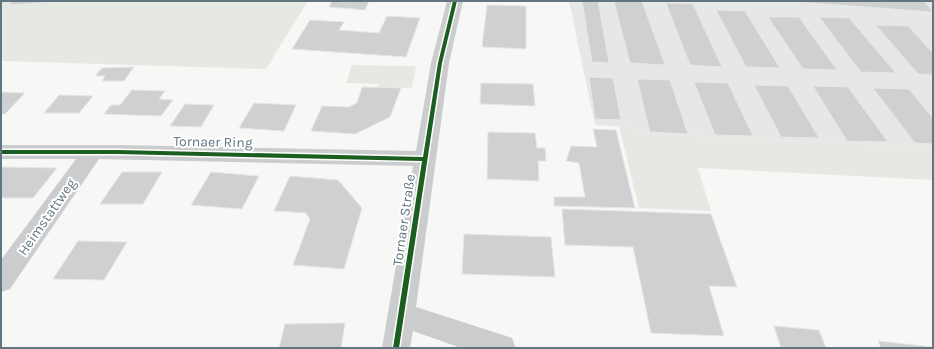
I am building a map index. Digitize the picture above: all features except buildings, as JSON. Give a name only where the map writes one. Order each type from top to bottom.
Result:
[{"type":"street","name":"Tornaer Straße","points":[[396,348],[440,63],[455,1]]},
{"type":"street","name":"Tornaer Ring","points":[[1,152],[93,152],[424,159]]},
{"type":"street","name":"Heimstattweg","points":[[1,281],[93,152]]},
{"type":"street","points":[[402,315],[502,348]]},
{"type":"shaded area","points":[[1,1],[308,1],[266,69],[1,61]]},
{"type":"shaded area","points":[[569,1],[933,1],[933,147],[635,133],[634,127],[595,125]]},
{"type":"shaded area","points":[[352,65],[416,66],[412,88],[378,87],[378,84],[346,83]]},
{"type":"shaded area","points":[[619,126],[634,127],[635,133],[933,147],[933,180],[698,168],[711,211],[639,208]]},
{"type":"cycle path","points":[[396,348],[440,63],[455,1]]},
{"type":"cycle path","points":[[1,152],[118,152],[424,159]]}]
